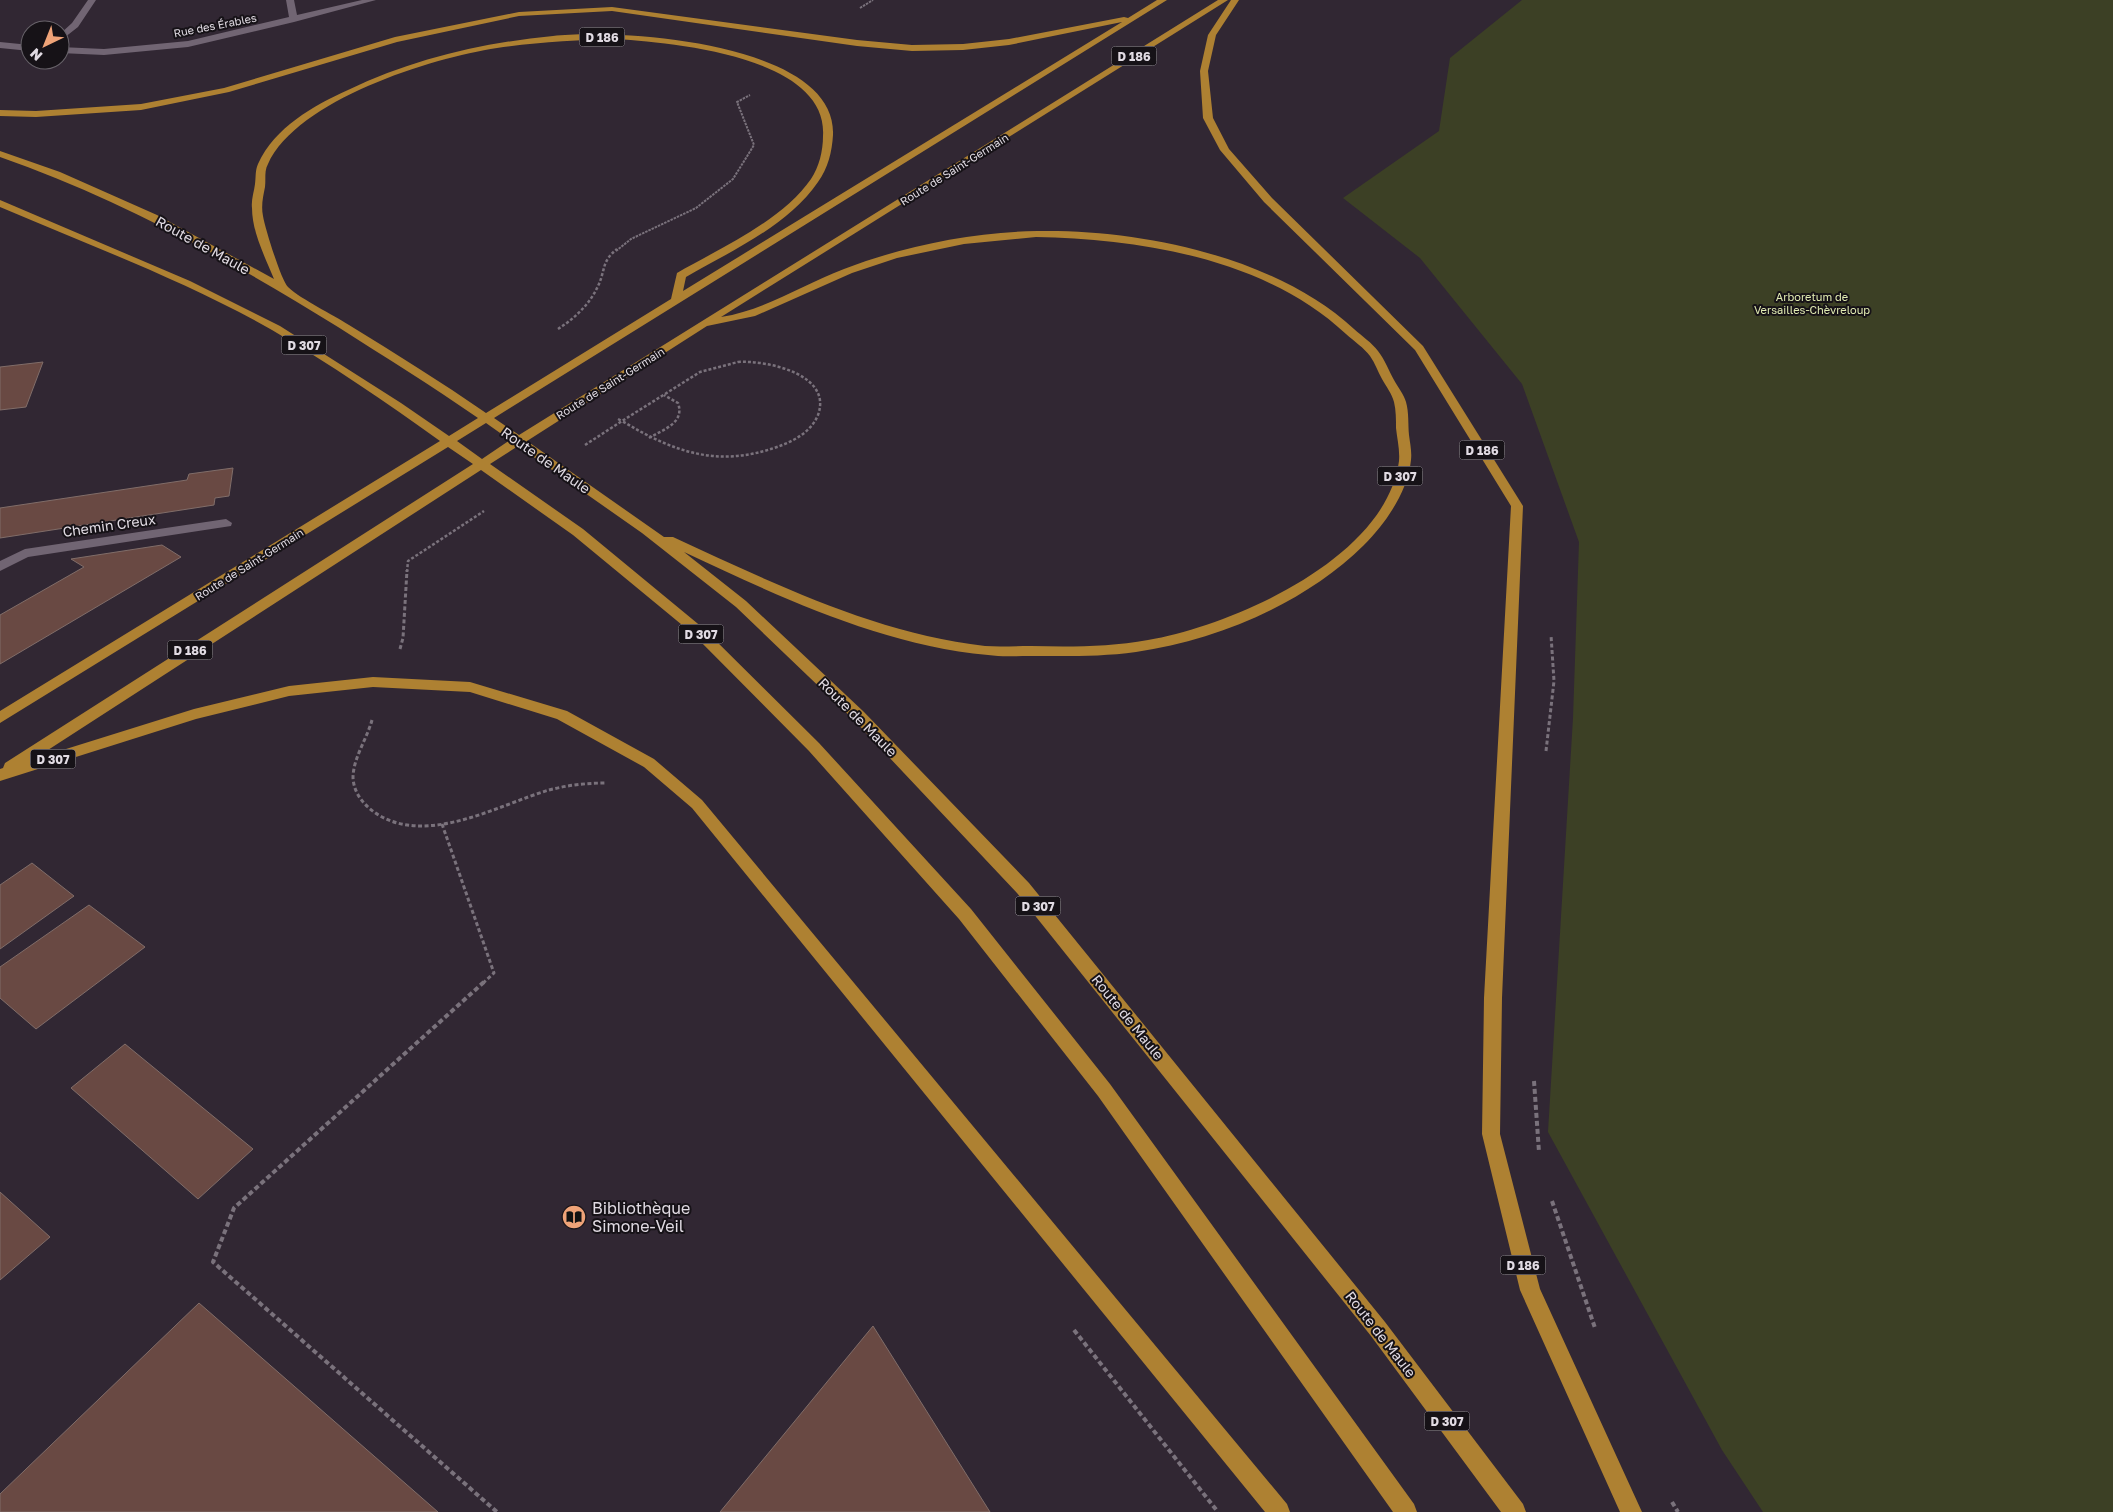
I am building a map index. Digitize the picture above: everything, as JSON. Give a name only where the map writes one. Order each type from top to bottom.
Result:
[{"type":"main road","name":"Route de Saint-Germain","points":[[0,718],[1163,0]]},
{"type":"main road","name":"Route de Saint-Germain","points":[[0,774],[616,378],[708,323],[1224,0]]},
{"type":"main road","name":"D 186","points":[[1236,0],[1212,35],[1204,71],[1208,118],[1225,150],[1268,200],[1419,348],[1517,506],[1493,998],[1491,1134],[1530,1290],[1631,1512]]},
{"type":"main road","name":"D 186","points":[[0,113],[36,114],[141,107],[226,90],[395,40],[519,14],[612,9],[857,43],[912,48],[963,47],[1010,42],[1135,17]]},
{"type":"main road","name":"D 186","points":[[282,288],[256,211],[262,166],[280,136],[312,112],[356,86],[408,65],[476,47],[534,39],[604,37],[659,39],[708,45],[756,59],[802,82],[821,104],[830,128],[827,152],[812,184],[782,212],[746,237],[681,276],[676,300]]},
{"type":"main road","name":"Route de Maule","points":[[0,154],[57,174],[153,217],[282,288],[437,384],[647,530],[741,604],[859,716],[1023,888],[1378,1329],[1515,1512]]},
{"type":"main road","name":"D 307","points":[[1,204],[186,283],[276,328],[397,405],[578,532],[698,631],[814,747],[965,914],[1104,1090],[1406,1512]]},
{"type":"main road","name":"D 307","points":[[647,530],[789,595],[890,632],[984,650],[1066,652],[1140,646],[1223,626],[1294,594],[1353,551],[1388,510],[1404,464],[1406,421],[1390,374],[1356,334],[1313,302],[1271,279],[1213,257],[1157,245],[1093,235],[1038,234],[971,240],[917,249],[852,270],[754,314],[708,323]]},
{"type":"main road","name":"D 307","points":[[0,774],[194,714],[289,691],[373,682],[470,687],[562,714],[649,763],[697,804],[1279,1512]]},
{"type":"street","points":[[70,29],[92,0]]},
{"type":"street","points":[[290,0],[294,20]]},
{"type":"street","name":"Rue des Érables","points":[[70,50],[104,52],[188,44],[372,0]]},
{"type":"street","points":[[0,45],[20,47]]},
{"type":"street","name":"Chemin Creux","points":[[0,567],[25,553],[226,523]]},
{"type":"path","points":[[553,332],[575,318],[598,287],[606,258],[631,239],[696,208],[733,179],[754,145],[737,102],[743,97]]},
{"type":"path","points":[[654,400],[664,394],[706,369],[726,364],[756,362],[779,366],[811,383],[817,394],[819,409],[806,432],[791,442],[768,451],[726,458],[702,457],[676,450],[650,438],[678,420],[681,412],[678,403],[664,394]]},
{"type":"path","points":[[400,652],[403,638],[408,561],[415,556]]},
{"type":"path","points":[[373,720],[354,769],[354,784],[361,801],[374,815],[394,824],[417,826],[442,824],[485,814],[548,791],[582,783],[609,783]]},
{"type":"path","points":[[442,824],[494,974],[234,1208],[214,1262],[497,1512]]},
{"type":"green space","name":"Arboretum de Versailles-Chèvreloup","points":[[1522,0],[2113,0],[2113,1512],[1763,1512],[1722,1450],[1548,1132],[1573,718],[1579,542],[1522,384],[1420,258],[1343,198],[1439,131],[1450,58]]},
{"type":"building","points":[[43,362],[26,407],[0,410],[0,367]]},
{"type":"building","points":[[233,468],[229,496],[215,498],[214,505],[0,538],[0,508],[187,480],[189,474]]},
{"type":"building","points":[[162,545],[181,557],[0,664],[0,615],[84,567],[71,559]]},
{"type":"building","points":[[32,863],[74,896],[0,949],[0,885]]},
{"type":"building","points":[[89,905],[145,947],[36,1029],[0,998],[0,967]]},
{"type":"building","points":[[125,1044],[253,1149],[198,1199],[71,1088]]},
{"type":"building","points":[[0,1192],[50,1237],[0,1280]]},
{"type":"building","points":[[199,1303],[438,1512],[0,1512],[0,1494]]},
{"type":"building","points":[[873,1326],[990,1512],[720,1512]]},
{"type":"place","name":"Bibliothèque Simone-Veil","points":[[574,1217]]}]
